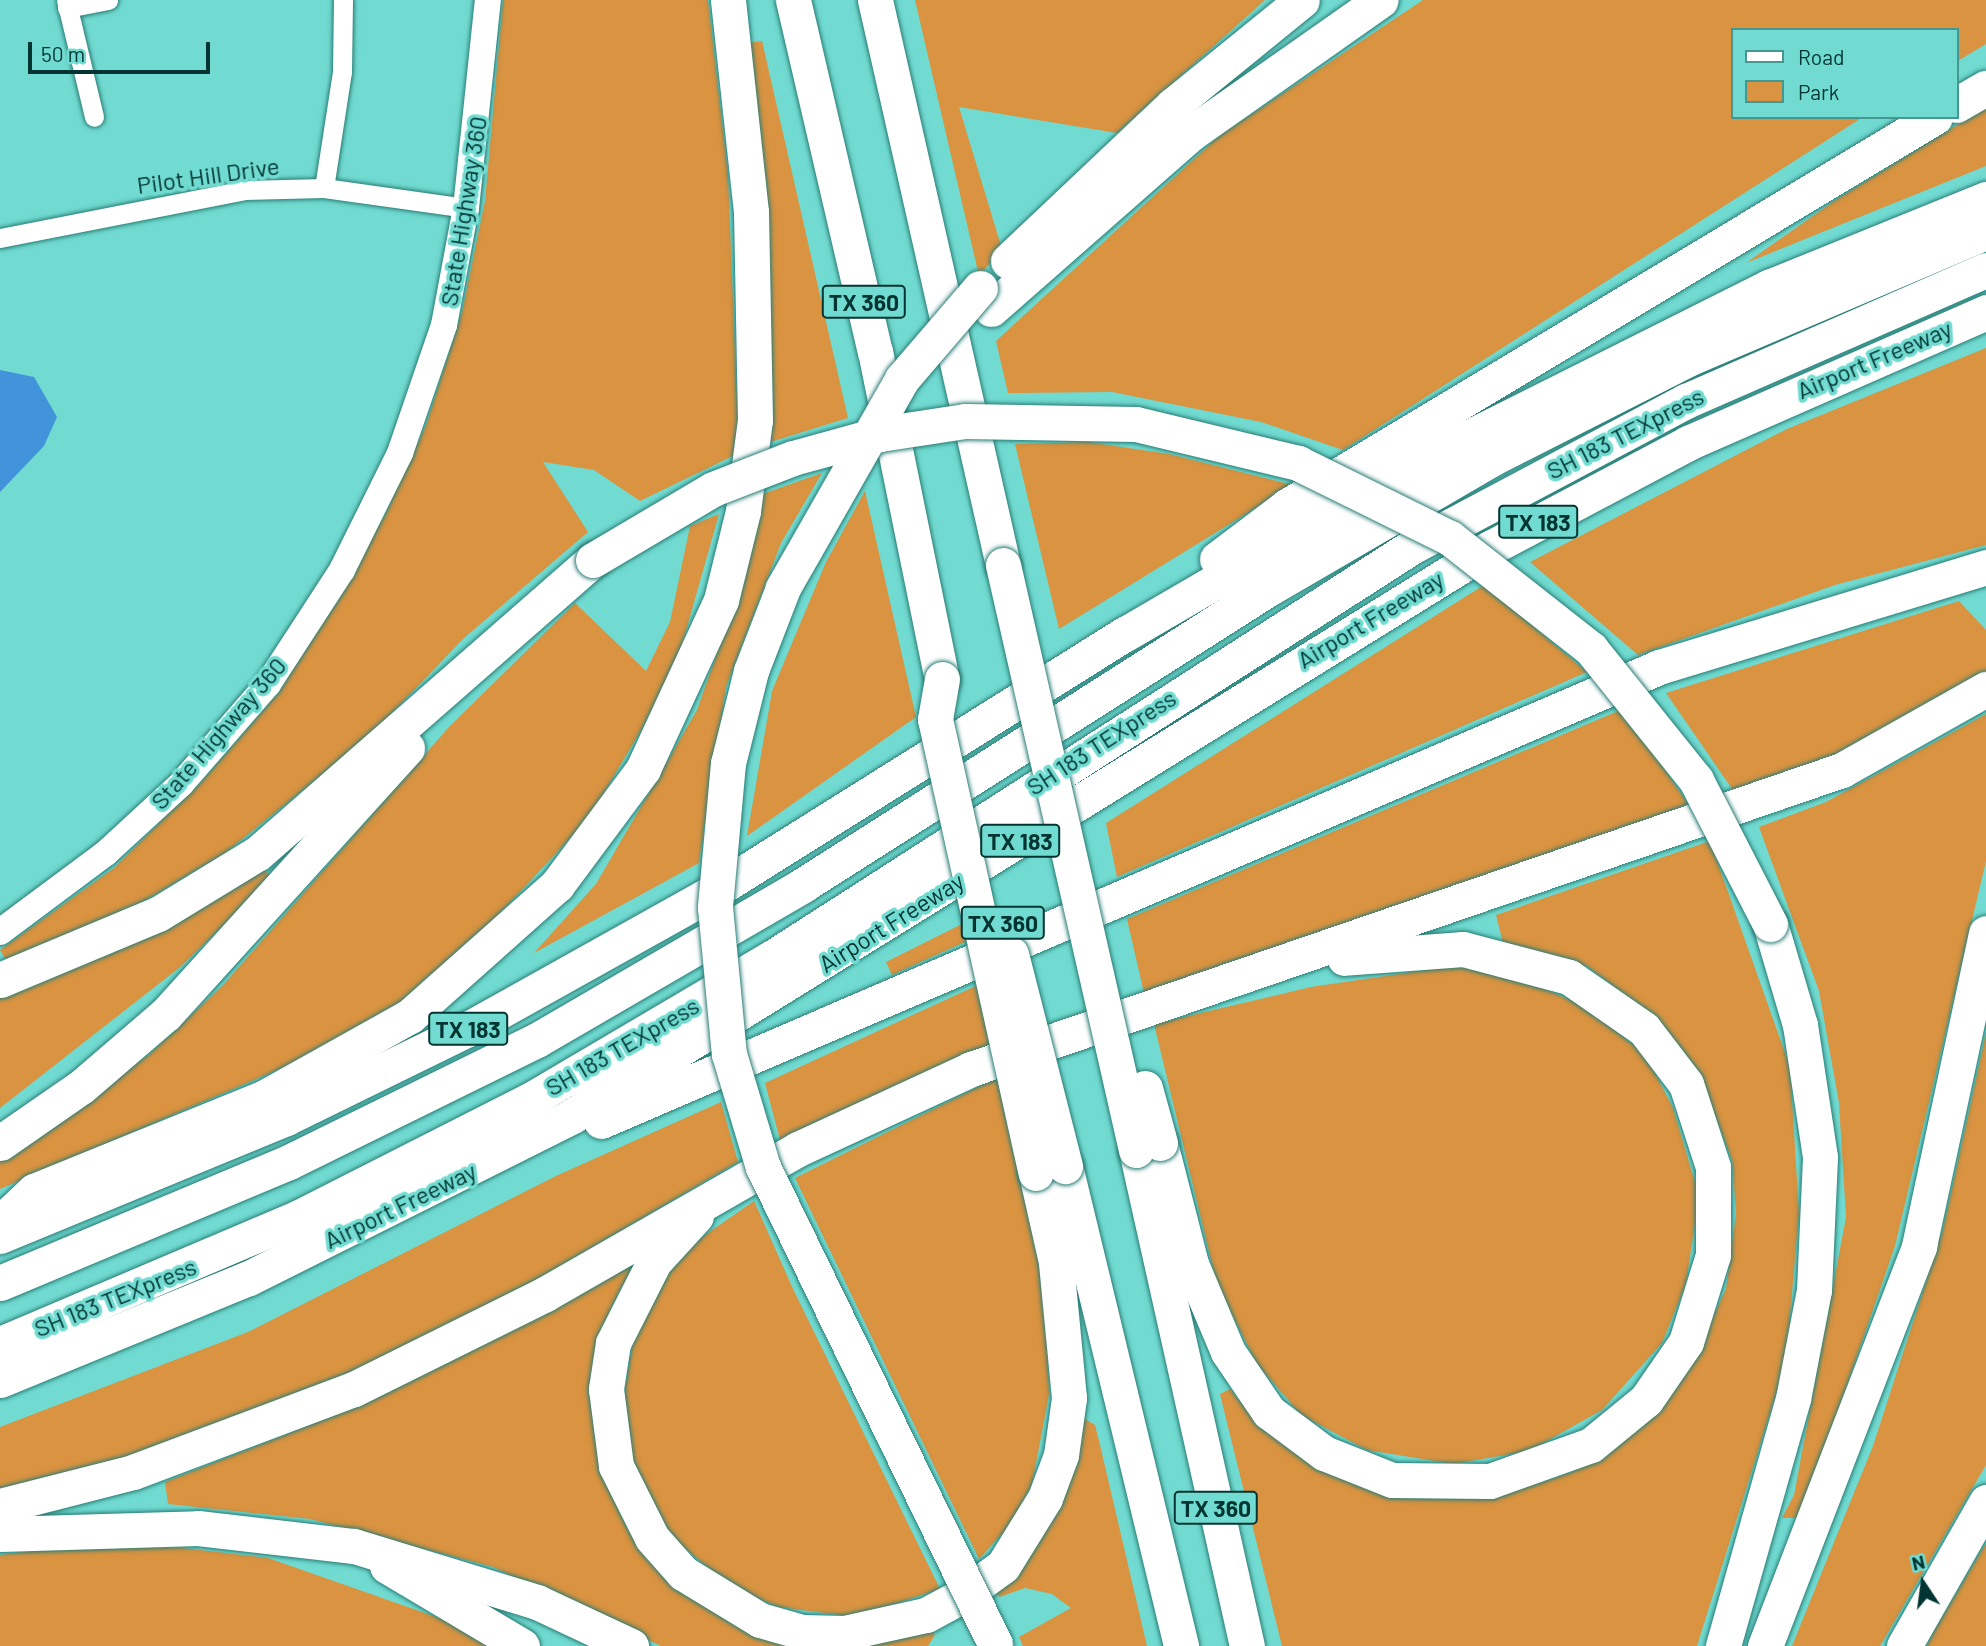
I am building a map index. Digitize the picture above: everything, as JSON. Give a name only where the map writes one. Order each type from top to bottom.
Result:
[{"type":"highway","points":[[0,1223],[34,1191],[265,1097],[410,1016],[549,893],[643,769],[720,600],[743,511],[755,420],[751,212],[728,0]]},
{"type":"highway","name":"TX 360","points":[[793,0],[1050,1170],[1181,1646]]},
{"type":"highway","name":"TX 360","points":[[875,0],[1092,958],[1148,1146],[1247,1646]]},
{"type":"highway","points":[[996,1645],[763,1167],[738,1093],[720,986],[719,829],[751,671],[782,588],[902,379],[980,288],[1111,181],[1302,0]]},
{"type":"highway","points":[[1111,181],[1381,0]]},
{"type":"highway","points":[[1958,104],[1986,88]]},
{"type":"highway","points":[[1125,634],[1287,506],[1932,119]]},
{"type":"highway","name":"TX 183","points":[[0,1236],[286,1118],[560,981],[718,889],[1125,634],[1538,399],[1769,287],[1986,199]]},
{"type":"highway","name":"SH 183 TEXpress","points":[[0,1283],[222,1192],[482,1069],[704,945],[1343,544],[1566,419],[1803,306],[1986,232]]},
{"type":"highway","name":"SH 183 TEXpress","points":[[0,1344],[299,1217],[530,1100],[773,957],[1413,546],[1686,401],[1986,270]]},
{"type":"highway","name":"Airport Freeway","points":[[0,1380],[249,1278],[429,1192],[661,1065],[1490,548],[1688,443],[1986,312]]},
{"type":"highway","points":[[0,980],[158,914],[229,873],[453,687],[593,560],[713,489],[793,458],[880,435],[965,421],[1136,424],[1298,463],[1450,538],[1591,649],[1696,780],[1770,924],[1800,1025],[1820,1157],[1814,1290],[1793,1399],[1723,1646]]},
{"type":"highway","points":[[429,1192],[1660,667],[1986,567]]},
{"type":"highway","points":[[0,1143],[81,1087],[211,969],[418,736],[453,687]]},
{"type":"highway","points":[[0,1506],[134,1472],[354,1389],[545,1294],[726,1187],[971,1069],[1842,770],[1986,689]]},
{"type":"highway","points":[[1765,1646],[1919,1246],[1986,933]]},
{"type":"highway","points":[[1148,1146],[1205,1307],[1245,1383],[1295,1434],[1357,1470],[1439,1484],[1490,1480],[1563,1459],[1646,1400],[1686,1342],[1713,1255],[1713,1167],[1686,1083],[1644,1029],[1569,977],[1463,948],[1396,950],[1241,977]]},
{"type":"highway","points":[[726,1187],[654,1262],[627,1307],[606,1389],[616,1466],[652,1538],[683,1573],[760,1620],[802,1632],[844,1633],[926,1615],[962,1595],[1003,1566],[1045,1498],[1061,1455],[1069,1398],[1050,1170]]},
{"type":"highway","points":[[1903,1646],[1986,1502]]},
{"type":"highway","points":[[0,1534],[198,1528],[354,1546],[537,1602],[631,1646]]},
{"type":"highway","points":[[354,1546],[522,1646]]},
{"type":"main road","name":"State Highway 360","points":[[0,932],[41,905],[181,784],[268,684],[342,570],[400,453],[444,325],[466,208],[488,0]]},
{"type":"street","points":[[94,117],[66,4],[108,0]]},
{"type":"street","points":[[324,188],[342,72],[343,0]]},
{"type":"street","name":"Pilot Hill Drive","points":[[0,238],[233,192],[324,188],[466,208]]},
{"type":"street","points":[[0,921],[41,905]]},
{"type":"green space","points":[[503,0],[708,0],[728,174],[739,453],[640,501],[594,470],[543,462],[588,532],[464,638],[370,736],[225,853],[144,901],[6,960],[0,950],[114,868],[204,779],[280,691],[384,517],[426,425],[462,312],[485,201]]},
{"type":"green space","points":[[915,0],[1265,0],[1117,133],[959,107],[1002,249],[979,276]]},
{"type":"green space","points":[[1423,0],[1986,0],[1986,44],[1958,61],[1958,28],[1730,28],[1730,119],[1860,119],[1343,450],[1261,422],[1112,392],[1008,393],[996,341],[1219,136]]},
{"type":"green space","points":[[762,41],[848,418],[767,443],[748,43]]},
{"type":"green space","points":[[1986,107],[1986,166],[1746,263],[1837,199]]},
{"type":"green space","points":[[1986,348],[1986,545],[1835,585],[1638,655],[1530,562],[1787,429]]},
{"type":"green space","points":[[1088,442],[1169,454],[1293,485],[1059,629],[1015,444]]},
{"type":"green space","points":[[822,473],[781,543],[726,687],[699,863],[534,953],[596,884],[697,710],[746,571],[754,497]]},
{"type":"green space","points":[[865,491],[916,717],[747,836],[772,691],[826,562]]},
{"type":"green space","points":[[719,514],[680,652],[643,727],[589,818],[474,941],[403,1000],[296,1062],[0,1189],[0,1161],[150,1054],[224,984],[449,727],[575,603],[646,671],[670,622],[690,526]]},
{"type":"green space","points":[[1484,585],[1587,672],[1117,877],[1106,823]]},
{"type":"green space","points":[[1959,601],[1986,630],[1986,678],[1878,744],[1739,799],[1666,693]]},
{"type":"green space","points":[[1623,709],[1693,811],[1144,993],[1127,919]]},
{"type":"green space","points":[[1986,714],[1986,861],[1895,1246],[1801,1518],[1782,1518],[1794,1495],[1846,1217],[1839,1103],[1819,991],[1759,827],[1826,802]]},
{"type":"green space","points":[[1710,841],[1790,1067],[1799,1213],[1786,1362],[1697,1646],[1282,1646],[1220,1394],[1230,1389],[1253,1418],[1384,1488],[1447,1499],[1518,1490],[1572,1472],[1650,1420],[1691,1364],[1726,1289],[1736,1213],[1732,1160],[1706,1092],[1646,1011],[1587,966],[1503,943],[1496,915]]},
{"type":"green space","points":[[260,866],[273,878],[179,968],[0,1108],[0,990]]},
{"type":"green space","points":[[962,924],[967,941],[892,975],[886,962]]},
{"type":"green space","points":[[1453,966],[1513,975],[1584,1006],[1645,1054],[1673,1108],[1699,1196],[1686,1284],[1662,1343],[1602,1410],[1529,1451],[1453,1464],[1367,1450],[1301,1415],[1257,1364],[1217,1285],[1154,1024],[1311,987]]},
{"type":"green space","points":[[980,984],[993,1044],[780,1140],[765,1083]]},
{"type":"green space","points":[[1986,1033],[1986,1465],[1880,1646],[1792,1646],[1873,1446],[1943,1229]]},
{"type":"green space","points":[[998,1077],[1023,1170],[1047,1314],[1049,1395],[1032,1484],[1011,1524],[979,1559],[795,1178]]},
{"type":"green space","points":[[721,1102],[738,1162],[455,1328],[237,1425],[0,1497],[0,1427],[248,1332],[556,1176]]},
{"type":"green space","points":[[754,1201],[794,1291],[940,1589],[855,1617],[779,1607],[736,1590],[667,1534],[632,1460],[622,1406],[636,1324],[685,1249]]},
{"type":"green space","points":[[637,1259],[613,1304],[595,1362],[607,1486],[628,1530],[649,1559],[838,1646],[661,1646],[493,1567],[310,1519],[168,1504],[165,1482],[358,1406]]},
{"type":"green space","points":[[1085,1419],[1095,1425],[1147,1646],[1023,1646],[1019,1637],[1071,1608],[1052,1594],[1025,1588],[999,1597],[993,1588],[1074,1424]]},
{"type":"green space","points":[[1986,1543],[1986,1646],[1927,1646],[1934,1631]]},
{"type":"green space","points":[[60,1547],[183,1548],[268,1558],[442,1619],[491,1646],[0,1646],[0,1555]]},
{"type":"green space","points":[[928,1626],[935,1635],[928,1646],[841,1646]]},
{"type":"water","points":[[0,370],[34,377],[57,417],[44,446],[0,492]]}]
